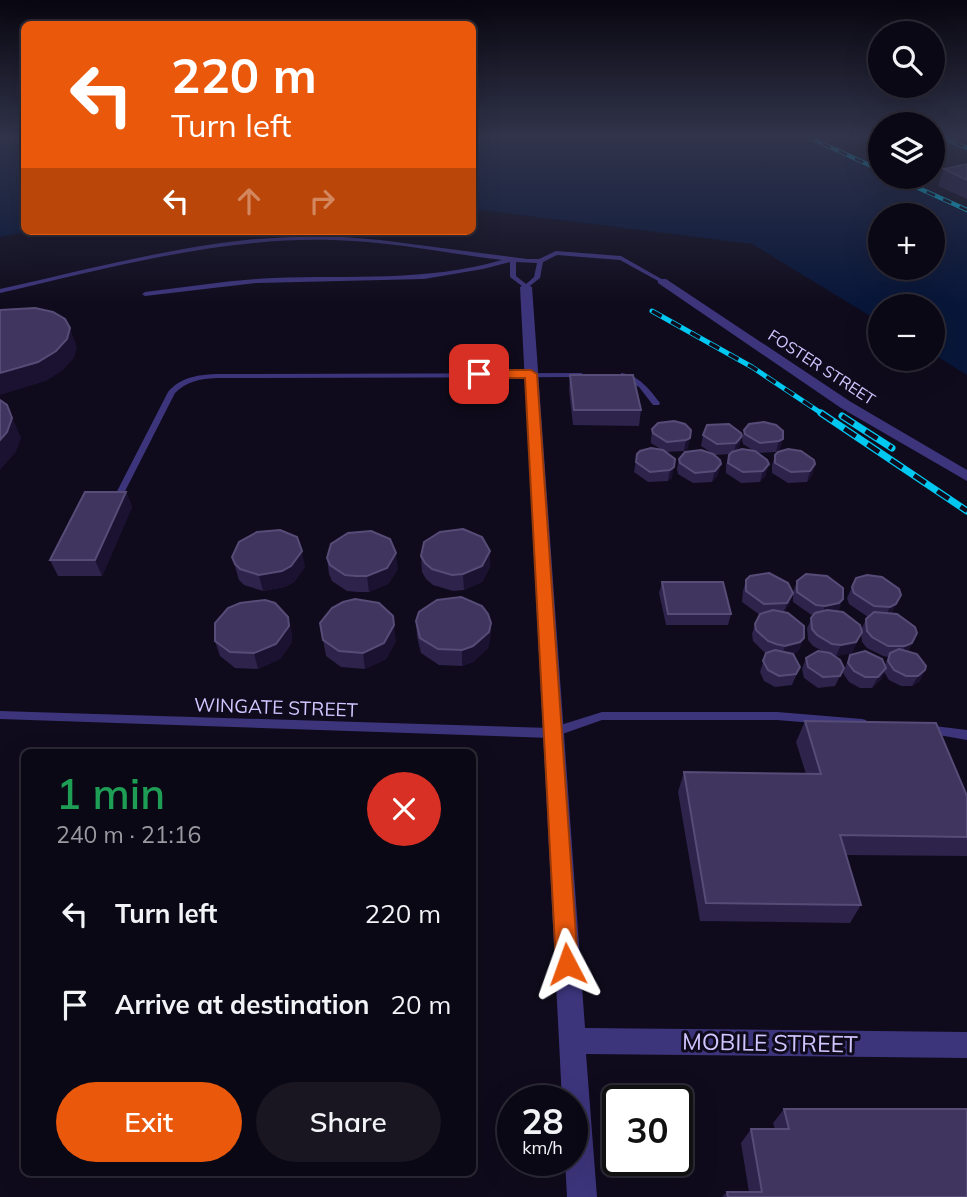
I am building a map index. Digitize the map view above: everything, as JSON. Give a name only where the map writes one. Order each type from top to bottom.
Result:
[{"type":"street","name":"FOSTER STREET","points":[[662,281],[846,405],[967,476]]},
{"type":"street","points":[[526,288],[542,521],[551,733],[582,1197]]},
{"type":"street","name":"MOBILE STREET","points":[[572,1041],[967,1045]]},
{"type":"lane","points":[[0,291],[188,249],[264,239],[333,237],[513,260],[540,261],[556,253],[621,258],[662,281]]},
{"type":"lane","points":[[513,260],[513,278],[526,288],[537,278],[540,261]]},
{"type":"lane","points":[[145,294],[274,280],[385,280],[454,275],[513,260]]},
{"type":"lane","points":[[115,503],[172,392],[179,383],[192,379],[216,376],[594,375]]},
{"type":"lane","points":[[608,375],[634,379],[656,403]]},
{"type":"lane","name":"WINGATE STREET","points":[[0,715],[551,733]]},
{"type":"lane","points":[[551,733],[602,716],[776,716],[870,723]]},
{"type":"lane","points":[[910,726],[967,735]]},
{"type":"water","points":[[0,192],[21,192],[21,233],[0,237]]},
{"type":"water","points":[[476,192],[921,192],[967,213],[967,375],[945,361],[945,294],[868,294],[868,315],[752,244],[476,209]]},
{"type":"building","points":[[35,308],[53,312],[65,319],[70,328],[67,339],[56,351],[38,362],[0,373],[0,310]]},
{"type":"building","points":[[570,375],[633,375],[641,410],[574,410]]},
{"type":"building","points":[[0,400],[7,405],[12,418],[7,432],[0,440]]},
{"type":"building","points":[[674,421],[685,424],[691,430],[690,438],[667,442],[653,433],[652,429],[658,423]]},
{"type":"building","points":[[764,422],[776,425],[783,431],[783,439],[760,443],[745,434],[744,430],[749,424]]},
{"type":"building","points":[[729,424],[741,433],[742,436],[736,443],[717,444],[703,435],[707,425]]},
{"type":"building","points":[[651,448],[663,450],[675,459],[674,467],[670,470],[650,472],[636,462],[640,451]]},
{"type":"building","points":[[742,449],[755,451],[769,464],[763,471],[743,472],[728,463],[732,452]]},
{"type":"building","points":[[788,449],[801,451],[814,460],[815,464],[810,471],[791,472],[775,463],[775,455]]},
{"type":"building","points":[[701,450],[720,460],[721,464],[715,471],[695,473],[680,463],[679,459],[685,452]]},
{"type":"building","points":[[85,492],[126,492],[95,560],[50,560]]},
{"type":"building","points":[[463,529],[482,537],[490,551],[482,566],[463,574],[452,575],[432,569],[425,563],[421,556],[424,542],[440,532]]},
{"type":"building","points":[[280,530],[297,537],[302,551],[291,566],[282,571],[259,575],[240,569],[235,564],[232,557],[239,542],[257,532]]},
{"type":"building","points":[[371,531],[390,539],[396,553],[387,568],[367,576],[356,576],[345,575],[330,565],[327,558],[331,544],[348,533]]},
{"type":"building","points":[[769,573],[788,583],[793,593],[787,603],[764,604],[746,591],[746,580],[750,576]]},
{"type":"building","points":[[806,574],[827,576],[843,588],[843,599],[839,603],[816,605],[797,592],[797,581]]},
{"type":"building","points":[[867,575],[882,577],[899,589],[901,595],[896,604],[890,607],[874,606],[854,593],[852,587],[856,578]]},
{"type":"building","points":[[662,582],[723,582],[731,614],[668,614]]},
{"type":"building","points":[[461,597],[482,606],[491,623],[489,632],[473,646],[462,650],[438,649],[420,638],[416,621],[419,612],[437,600]]},
{"type":"building","points":[[355,599],[379,603],[393,616],[394,625],[384,643],[363,653],[339,651],[323,640],[320,623],[332,608]]},
{"type":"building","points":[[265,600],[275,603],[288,617],[289,626],[276,644],[254,653],[230,652],[215,641],[215,623],[228,608],[240,603]]},
{"type":"building","points":[[773,610],[788,613],[804,626],[804,638],[800,642],[785,646],[776,644],[768,641],[756,630],[755,624],[760,614]]},
{"type":"building","points":[[827,610],[843,612],[860,625],[862,632],[856,642],[832,644],[817,635],[812,629],[811,618],[815,613]]},
{"type":"building","points":[[874,612],[897,614],[915,627],[917,633],[912,643],[905,646],[888,646],[872,637],[867,631],[866,619]]},
{"type":"building","points":[[899,649],[917,654],[926,666],[925,670],[918,676],[906,676],[894,670],[888,661],[890,653]]},
{"type":"building","points":[[775,650],[793,654],[800,667],[796,674],[779,676],[768,670],[763,661],[766,653]]},
{"type":"building","points":[[818,651],[830,653],[840,660],[844,668],[840,676],[823,677],[808,667],[806,658]]},
{"type":"building","points":[[865,651],[882,659],[886,668],[878,677],[865,677],[854,671],[848,663],[850,655]]},
{"type":"building","points":[[805,721],[936,723],[967,796],[967,837],[840,835],[861,905],[706,903],[684,772],[821,774]]},
{"type":"building","points":[[784,1109],[967,1109],[967,1197],[728,1197],[727,1192],[762,1192],[751,1129],[789,1129]]},
{"type":"railway","points":[[927,192],[967,210]]},
{"type":"railway","points":[[652,311],[752,367],[821,413]]},
{"type":"railway","points":[[821,413],[967,511]]},
{"type":"railway","points":[[842,416],[892,448]]},
{"type":"route","points":[[479,374],[531,374],[567,964]]}]
